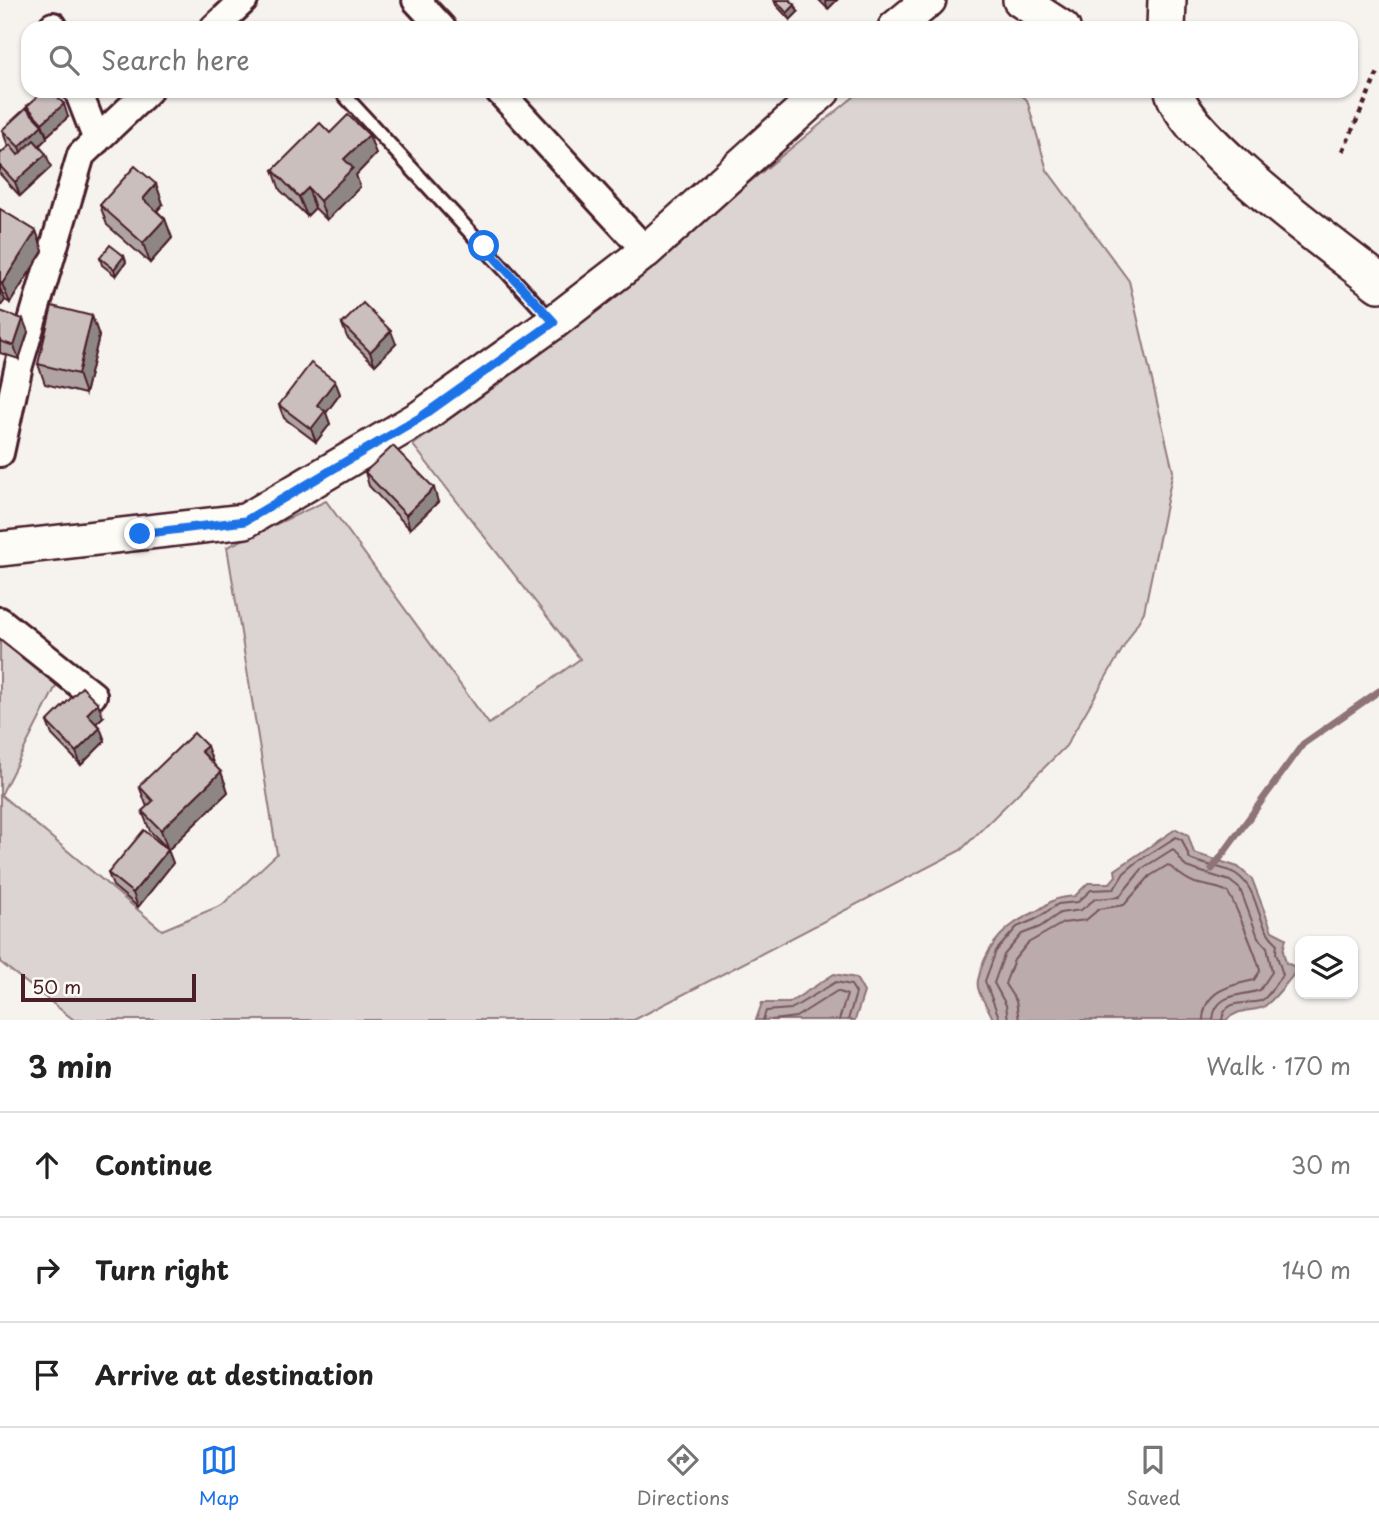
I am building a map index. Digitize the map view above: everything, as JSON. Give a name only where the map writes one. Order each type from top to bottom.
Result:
[{"type":"main road","points":[[1166,21],[1167,0]]},
{"type":"main road","points":[[1174,98],[1199,131],[1230,160],[1379,283]]},
{"type":"street","points":[[222,21],[244,0]]},
{"type":"street","points":[[416,0],[436,21]]},
{"type":"street","points":[[904,21],[929,0]]},
{"type":"street","points":[[1020,0],[1052,21]]},
{"type":"street","points":[[81,98],[97,140]]},
{"type":"street","points":[[0,453],[19,365],[81,155],[141,98]]},
{"type":"street","points":[[505,98],[646,251]]},
{"type":"street","points":[[0,549],[245,521],[421,417],[554,322],[646,251],[815,98]]},
{"type":"street","points":[[0,621],[93,695]]},
{"type":"lane","points":[[347,98],[554,322]]},
{"type":"path","points":[[1343,151],[1379,69]]},
{"type":"shaded area","points":[[852,98],[1025,98],[1047,170],[1129,281],[1173,471],[1144,612],[1066,746],[961,850],[634,1020],[74,1020],[0,962],[0,634],[58,682],[1,795],[162,930],[222,905],[277,854],[227,547],[326,501],[489,724],[580,659],[413,445],[531,361]]},
{"type":"water","points":[[1176,829],[1188,835],[1194,853],[1238,867],[1252,879],[1272,931],[1286,938],[1283,951],[1286,963],[1295,967],[1295,972],[1265,1006],[1239,1012],[1226,1020],[993,1020],[978,985],[990,948],[1012,925],[1054,900],[1075,896],[1088,883],[1110,883],[1116,876],[1115,870]]},
{"type":"water","points":[[834,974],[856,978],[864,992],[855,1020],[756,1020],[762,1003],[789,1003]]},
{"type":"building","points":[[775,0],[790,0],[795,5],[787,13]]},
{"type":"building","points":[[36,98],[58,98],[64,104],[42,123],[27,106]]},
{"type":"building","points":[[26,108],[42,125],[19,147],[2,130]]},
{"type":"building","points":[[348,115],[369,135],[344,159],[353,168],[320,201],[308,188],[299,197],[273,170],[320,123],[330,133]]},
{"type":"building","points":[[34,140],[46,154],[15,182],[0,166],[0,154],[10,145],[18,155]]},
{"type":"building","points":[[135,166],[156,184],[143,199],[165,219],[143,243],[100,205]]},
{"type":"building","points":[[0,209],[36,231],[2,284],[0,282]]},
{"type":"building","points":[[110,245],[124,256],[114,269],[100,258]]},
{"type":"building","points":[[363,303],[391,331],[370,352],[342,324]]},
{"type":"building","points":[[52,306],[92,316],[78,374],[38,364]]},
{"type":"building","points":[[0,311],[23,319],[14,346],[0,341]]},
{"type":"building","points":[[311,363],[335,381],[317,405],[325,411],[311,429],[279,405]]},
{"type":"building","points":[[393,446],[434,488],[406,515],[365,472]]},
{"type":"building","points":[[82,687],[98,703],[87,714],[100,728],[76,752],[47,722]]},
{"type":"building","points":[[194,733],[207,746],[201,751],[221,772],[161,830],[142,811],[153,801],[139,786]]},
{"type":"building","points":[[144,830],[168,850],[133,893],[108,873]]},
{"type":"waterway","points":[[1212,869],[1303,744],[1379,691]]},
{"type":"route","points":[[140,534],[245,521],[421,417],[554,322],[484,246]]}]
